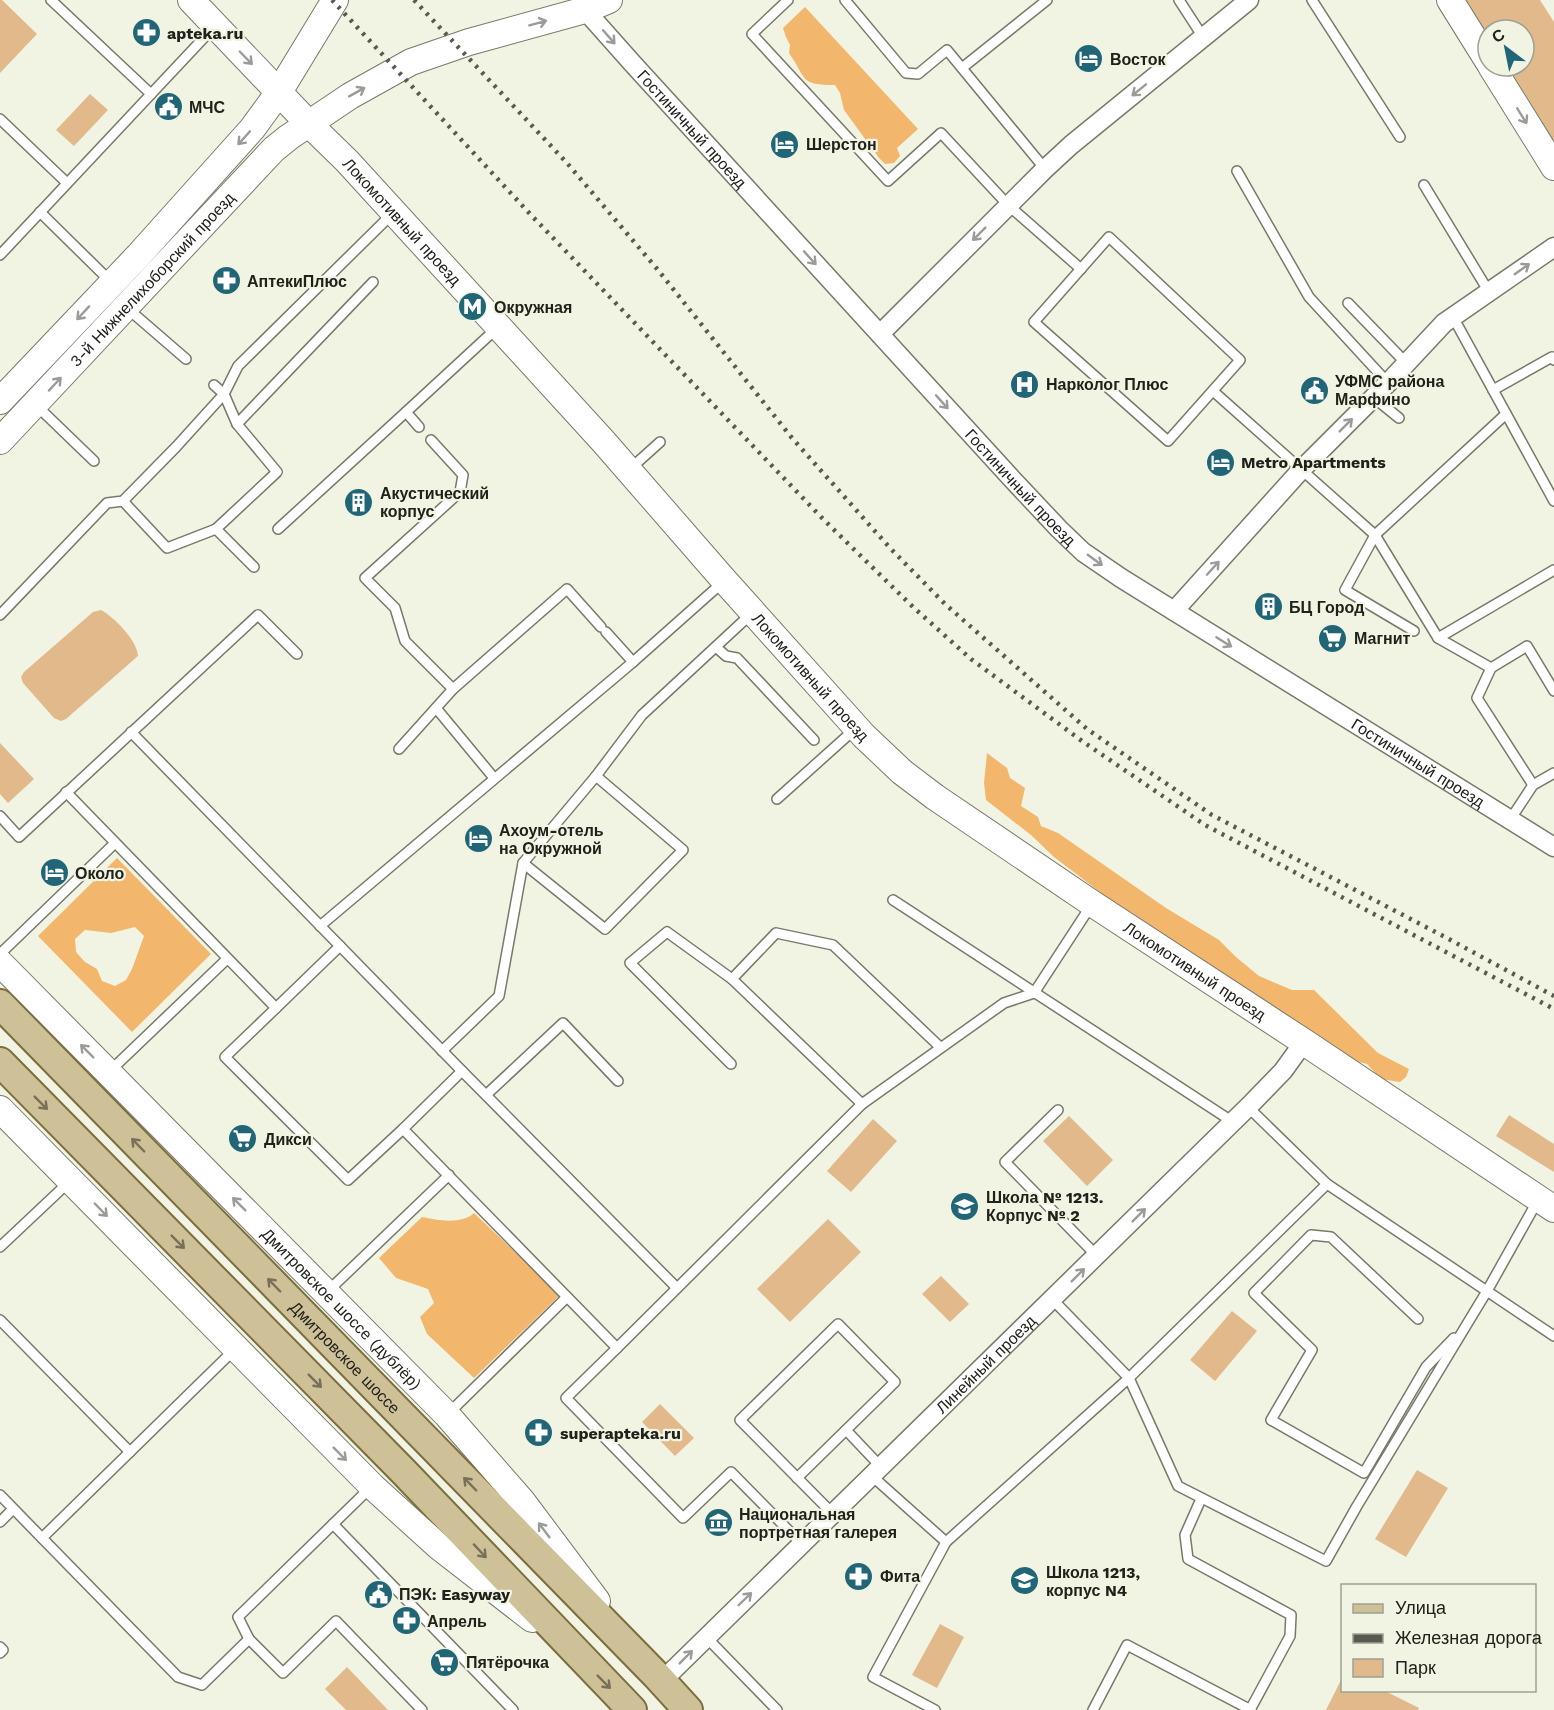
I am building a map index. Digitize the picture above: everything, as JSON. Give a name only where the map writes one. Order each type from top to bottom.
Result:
[{"type":"main road","name":"Локомотивный проезд","points":[[191,0],[347,161],[628,470],[857,728],[902,772],[1092,904],[1546,1204]]},
{"type":"main road","name":"3-й Нижнелихоборский проезд","points":[[0,401],[252,129],[279,92],[335,0]]},
{"type":"main road","name":"3-й Нижнелихоборский проезд","points":[[0,441],[274,149],[308,123],[350,96],[411,62],[469,42],[585,10],[609,0]]},
{"type":"main road","points":[[1450,0],[1476,42]]},
{"type":"main road","points":[[1498,78],[1554,167]]},
{"type":"main road","name":"Дмитровское шоссе (дублёр)","points":[[0,963],[447,1415],[522,1501],[659,1679]]},
{"type":"main road","name":"Дмитровское шоссе","points":[[0,1004],[688,1710]]},
{"type":"main road","points":[[0,1062],[403,1470],[632,1710]]},
{"type":"main road","points":[[0,1109],[372,1486],[438,1546],[577,1654]]},
{"type":"street","points":[[880,334],[1008,205],[1079,138],[1249,0]]},
{"type":"street","name":"Гостиничный проезд","points":[[585,10],[1059,529],[1083,552],[1554,847]]},
{"type":"street","points":[[1174,611],[1301,470],[1444,323],[1554,247]]},
{"type":"street","name":"Линейный проезд","points":[[659,1679],[706,1637],[1053,1300],[1248,1107],[1283,1071],[1304,1042]]},
{"type":"lane","points":[[51,0],[150,94]]},
{"type":"lane","points":[[788,0],[752,34],[888,181],[941,133],[1008,205],[1081,269]]},
{"type":"lane","points":[[845,0],[906,73],[918,74],[946,50],[1045,169]]},
{"type":"lane","points":[[962,68],[1047,0]]},
{"type":"lane","points":[[1179,0],[1203,37]]},
{"type":"lane","points":[[1312,0],[1400,137]]},
{"type":"lane","points":[[0,255],[215,25]]},
{"type":"lane","points":[[0,119],[67,183]]},
{"type":"lane","points":[[1237,171],[1310,297],[1388,383]]},
{"type":"lane","points":[[1424,185],[1489,292]]},
{"type":"lane","points":[[40,212],[111,283]]},
{"type":"lane","points":[[0,615],[107,503],[123,501],[176,447],[224,394],[238,366],[393,213]]},
{"type":"lane","points":[[1109,237],[1240,360],[1168,441],[1034,322],[1081,269],[1109,237]]},
{"type":"lane","points":[[237,424],[373,282]]},
{"type":"lane","points":[[1348,303],[1406,363]]},
{"type":"lane","points":[[127,308],[186,359]]},
{"type":"lane","points":[[1453,317],[1554,501]]},
{"type":"lane","points":[[278,529],[498,327]]},
{"type":"lane","points":[[1493,390],[1552,357],[1554,360]]},
{"type":"lane","points":[[123,501],[167,548],[216,529],[277,472],[237,424],[224,394],[214,385]]},
{"type":"lane","points":[[1213,391],[1375,534],[1438,638],[1491,668]]},
{"type":"lane","points":[[1373,397],[1399,418]]},
{"type":"lane","points":[[36,405],[94,460]]},
{"type":"lane","points":[[406,412],[419,427]]},
{"type":"lane","points":[[1414,632],[1345,590],[1375,534],[1506,414]]},
{"type":"lane","points":[[431,440],[463,475],[460,492],[365,578],[395,608],[405,641],[453,689]]},
{"type":"lane","points":[[628,470],[660,442]]},
{"type":"lane","points":[[121,486],[130,494]]},
{"type":"lane","points":[[216,529],[254,567]]},
{"type":"lane","points":[[1438,638],[1554,570]]},
{"type":"lane","points":[[321,926],[633,662],[724,580]]},
{"type":"lane","points":[[399,749],[453,689],[567,589],[633,662]]},
{"type":"lane","points":[[442,1050],[499,996],[523,863],[596,776],[642,715],[753,612]]},
{"type":"lane","points":[[0,816],[19,837],[258,615],[297,654]]},
{"type":"lane","points":[[716,646],[726,656],[737,658],[814,741]]},
{"type":"lane","points":[[1533,784],[1477,698],[1491,668],[1527,646],[1554,691]]},
{"type":"lane","points":[[436,708],[494,778]]},
{"type":"lane","points":[[777,799],[857,728]]},
{"type":"lane","points":[[131,732],[677,1288]]},
{"type":"lane","points":[[1510,820],[1533,784],[1554,773]]},
{"type":"lane","points":[[523,863],[605,929],[683,850],[596,776]]},
{"type":"lane","points":[[66,792],[276,1008]]},
{"type":"lane","points":[[0,954],[115,843]]},
{"type":"lane","points":[[893,900],[1233,1122]]},
{"type":"lane","points":[[802,1544],[731,1472],[683,1518],[566,1398],[862,1104],[1004,1003],[1034,993],[1092,904]]},
{"type":"lane","points":[[731,1064],[630,963],[667,932],[732,979],[862,1104]]},
{"type":"lane","points":[[732,979],[776,933],[833,945],[940,1047]]},
{"type":"lane","points":[[340,946],[225,1057],[348,1180],[462,1071]]},
{"type":"lane","points":[[109,1072],[227,959]]},
{"type":"lane","points":[[486,1095],[563,1023],[618,1081]]},
{"type":"lane","points":[[1248,1107],[1327,1184],[1554,1336]]},
{"type":"lane","points":[[1058,1110],[1005,1162],[1097,1256]]},
{"type":"lane","points":[[403,1129],[617,1348]]},
{"type":"lane","points":[[327,1293],[448,1175]]},
{"type":"lane","points":[[0,1247],[71,1179]]},
{"type":"lane","points":[[934,1710],[873,1677],[946,1542],[1129,1378],[1327,1184]]},
{"type":"lane","points":[[1053,1300],[1129,1378],[1178,1486],[1326,1561],[1464,1328],[1546,1204]]},
{"type":"lane","points":[[1418,1319],[1331,1237],[1311,1235],[1254,1293],[1312,1350],[1271,1420],[1364,1473],[1426,1366],[1464,1328]]},
{"type":"lane","points":[[447,1415],[567,1297]]},
{"type":"lane","points":[[0,1320],[130,1452]]},
{"type":"lane","points":[[798,1478],[895,1383],[838,1324],[740,1420],[833,1514]]},
{"type":"lane","points":[[42,1538],[236,1348]]},
{"type":"lane","points":[[846,1431],[877,1472],[946,1542]]},
{"type":"lane","points":[[372,1486],[238,1617],[249,1639],[283,1673],[336,1621],[422,1710]]},
{"type":"lane","points":[[0,1495],[178,1677],[202,1685],[249,1639]]},
{"type":"lane","points":[[1093,1710],[1127,1645],[1251,1710],[1290,1636],[1291,1614],[1188,1559],[1185,1534],[1201,1499]]},
{"type":"lane","points":[[0,1522],[13,1509]]},
{"type":"lane","points":[[333,1524],[513,1710]]},
{"type":"lane","points":[[706,1637],[777,1710]]},
{"type":"lane","points":[[0,1647],[3,1650],[0,1653]]},
{"type":"green space","points":[[0,0],[37,34],[0,73]]},
{"type":"green space","points":[[1464,0],[1540,0],[1554,22],[1554,145],[1512,78],[1536,78],[1536,18],[1476,19]]},
{"type":"green space","points":[[90,94],[108,110],[74,146],[56,130]]},
{"type":"green space","points":[[101,610],[124,630],[134,643],[138,656],[61,721],[54,718],[23,683],[21,677],[93,612]]},
{"type":"green space","points":[[0,743],[34,779],[8,803],[0,794]]},
{"type":"green space","points":[[1509,1115],[1554,1144],[1554,1172],[1496,1136]]},
{"type":"green space","points":[[1069,1116],[1113,1160],[1087,1186],[1043,1141]]},
{"type":"green space","points":[[873,1119],[897,1141],[851,1192],[827,1171]]},
{"type":"green space","points":[[828,1219],[861,1252],[790,1322],[757,1289]]},
{"type":"green space","points":[[941,1276],[969,1304],[950,1322],[922,1294]]},
{"type":"green space","points":[[1232,1311],[1257,1331],[1215,1381],[1190,1360]]},
{"type":"green space","points":[[660,1404],[694,1438],[675,1456],[642,1422]]},
{"type":"green space","points":[[1417,1470],[1448,1488],[1406,1557],[1375,1539]]},
{"type":"green space","points":[[940,1624],[964,1637],[937,1688],[912,1675]]},
{"type":"green space","points":[[347,1667],[388,1710],[346,1710],[325,1689]]},
{"type":"green space","points":[[1341,1680],[1341,1692],[1387,1692],[1419,1708],[1418,1710],[1326,1710]]},
{"type":"shaded area","points":[[805,7],[918,129],[897,148],[900,156],[894,163],[885,164],[879,158],[844,110],[840,93],[835,85],[809,82],[789,53],[790,45],[783,28]]},
{"type":"shaded area","points":[[987,753],[1007,768],[1010,778],[1025,788],[1021,806],[1038,817],[1041,826],[1058,833],[1166,908],[1219,940],[1259,976],[1292,990],[1314,990],[1378,1053],[1409,1069],[1406,1077],[1400,1082],[1381,1079],[1367,1064],[1348,1059],[1321,1037],[1125,911],[1054,857],[1031,835],[986,800],[984,783]]},
{"type":"shaded area","points":[[117,858],[211,954],[132,1032],[38,936]],"holes":[[[135,927],[144,936],[126,980],[115,986],[102,981],[97,969],[85,962],[76,952],[75,939],[85,930],[111,933]]]},
{"type":"shaded area","points":[[474,1213],[560,1295],[474,1378],[427,1334],[420,1317],[434,1303],[428,1289],[396,1278],[379,1258],[422,1217],[456,1220],[469,1217]]},
{"type":"railway","points":[[332,0],[531,215],[825,521],[913,607],[971,659],[1082,741],[1205,825],[1554,1009]]},
{"type":"railway","points":[[414,0],[567,163],[658,270],[792,438],[890,548],[945,604],[1087,729],[1212,815],[1554,996]]},
{"type":"place","name":"apteka.ru","points":[[146,33]]},
{"type":"place","name":"Восток","points":[[1089,59]]},
{"type":"place","name":"МЧС","points":[[168,107]]},
{"type":"place","name":"Шерстон","points":[[785,144]]},
{"type":"place","name":"АптекиПлюс","points":[[226,281]]},
{"type":"place","name":"Окружная","points":[[473,307]]},
{"type":"place","name":"Нарколог Плюс","points":[[1025,384]]},
{"type":"place","name":"УФМС района Марфино","points":[[1314,390]]},
{"type":"place","name":"Metro Apartments","points":[[1220,462]]},
{"type":"place","name":"Акустический корпус","points":[[359,502]]},
{"type":"place","name":"БЦ Город","points":[[1268,607]]},
{"type":"place","name":"Магнит","points":[[1333,638]]},
{"type":"place","name":"Ахоум-отель на Окружной","points":[[478,839]]},
{"type":"place","name":"Около","points":[[54,873]]},
{"type":"place","name":"Дикси","points":[[243,1139]]},
{"type":"place","name":"Школа № 1213. Корпус № 2","points":[[965,1206]]},
{"type":"place","name":"superapteka.ru","points":[[539,1433]]},
{"type":"place","name":"Национальная портретная галерея","points":[[718,1523]]},
{"type":"place","name":"Фита","points":[[859,1576]]},
{"type":"place","name":"Школа 1213, корпус N4","points":[[1025,1581]]},
{"type":"place","name":"ПЭК: Easyway","points":[[378,1594]]},
{"type":"place","name":"Апрель","points":[[406,1621]]},
{"type":"place","name":"Пятёрочка","points":[[445,1662]]}]
